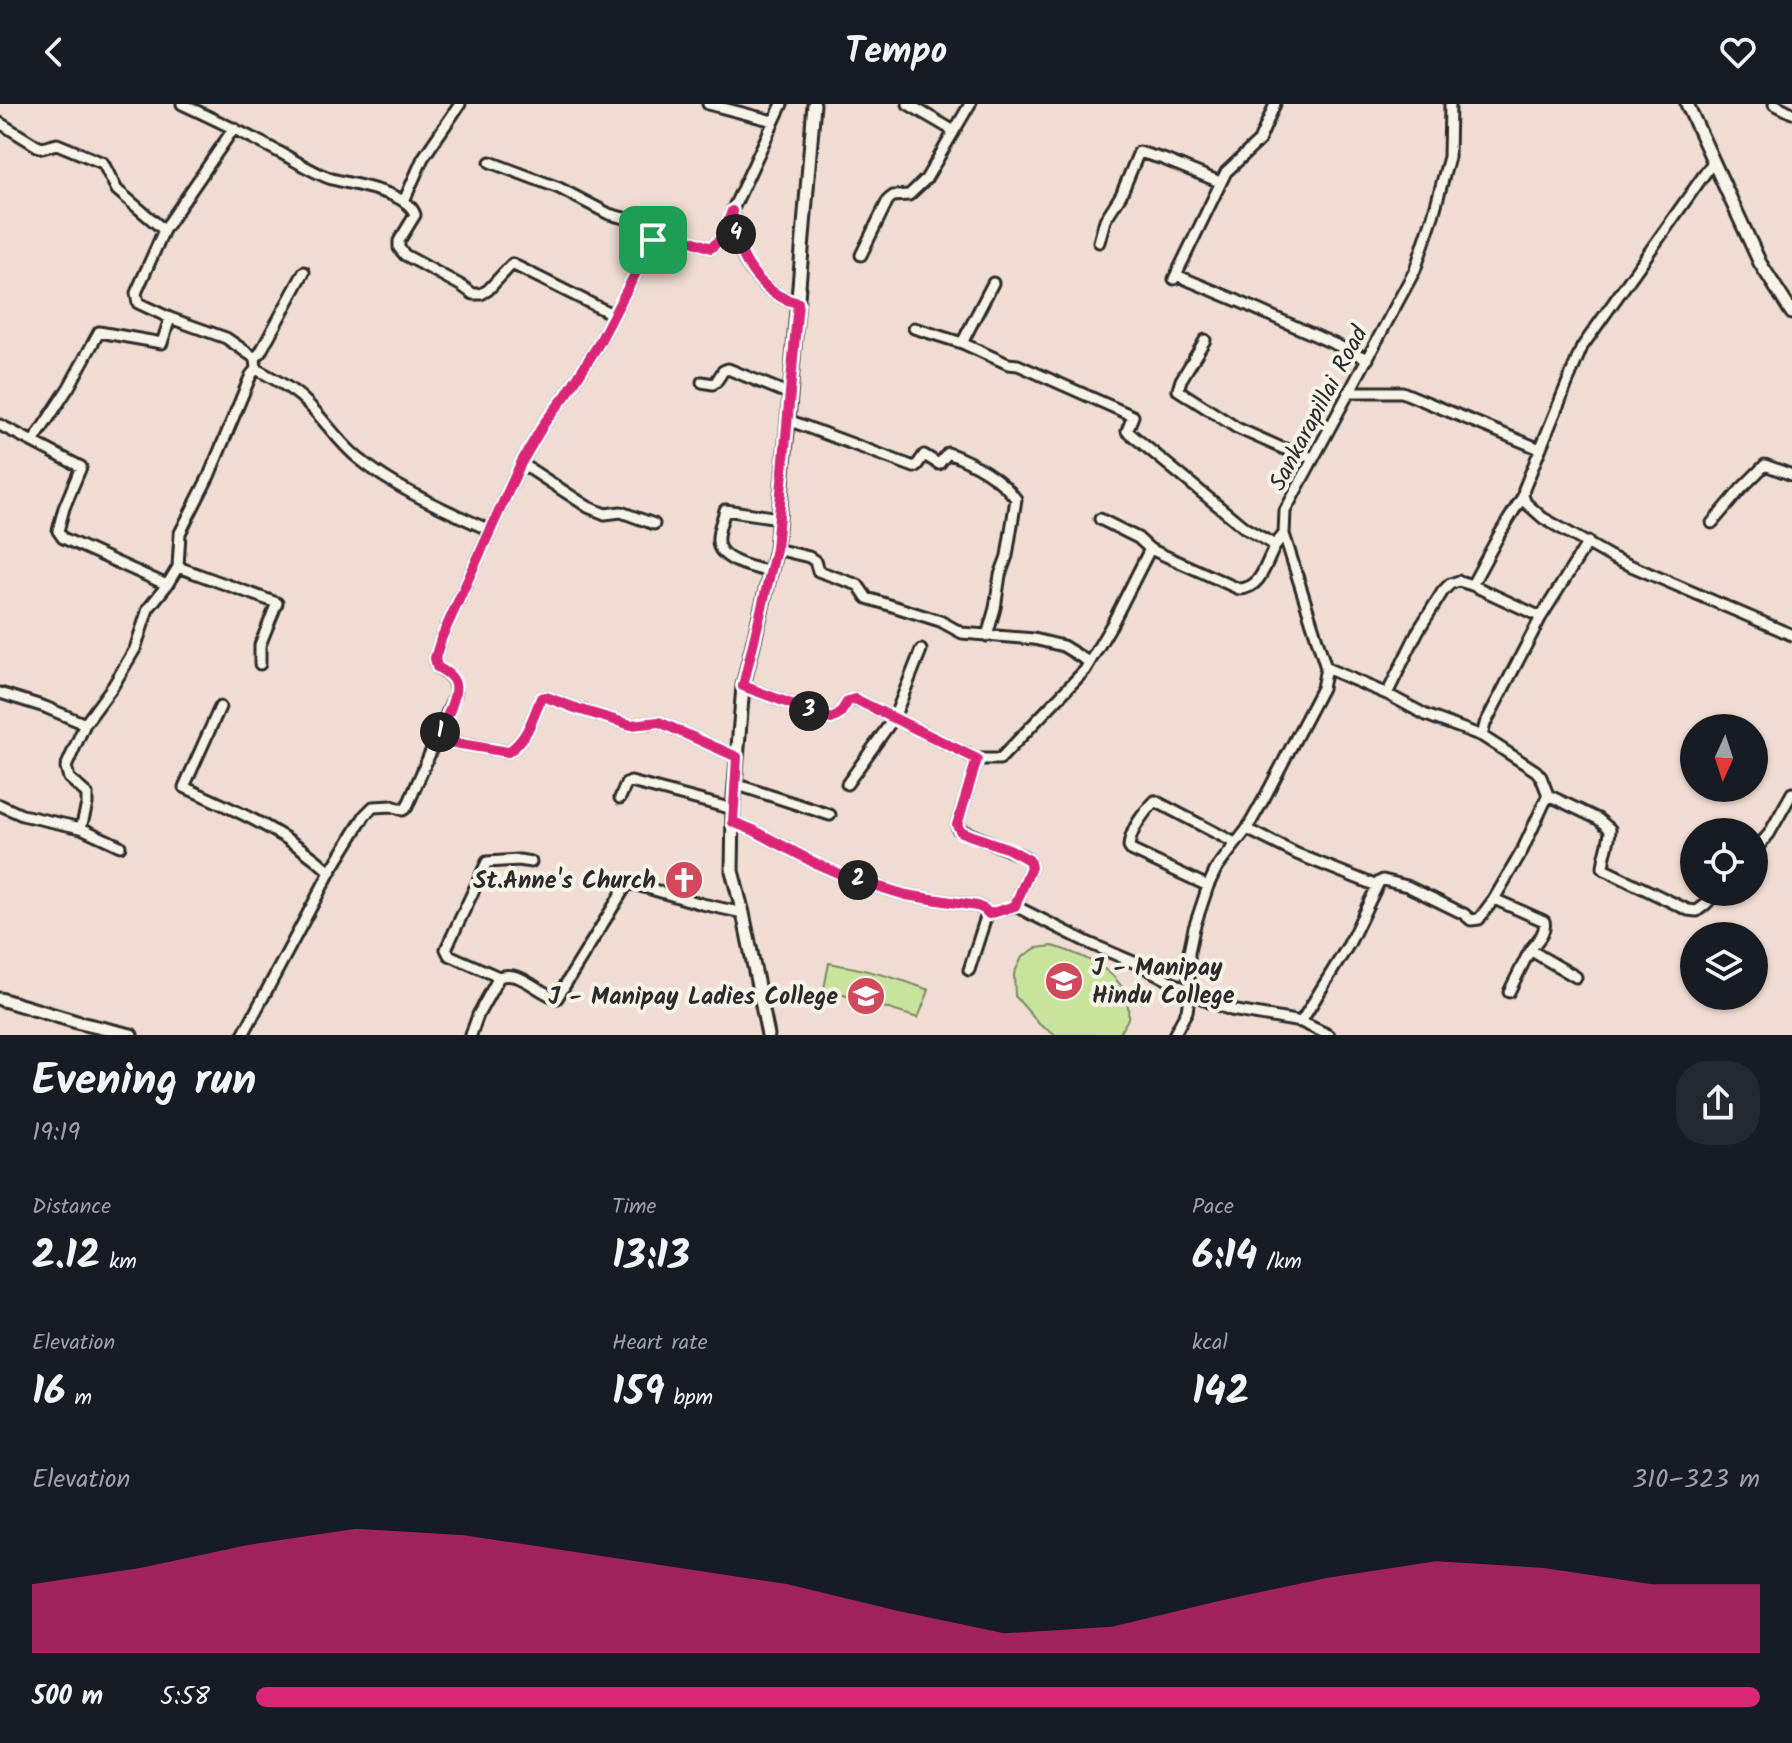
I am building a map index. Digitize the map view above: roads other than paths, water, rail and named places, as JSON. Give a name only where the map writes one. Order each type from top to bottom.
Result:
[{"type":"main road","points":[[768,1035],[732,871],[733,809],[743,686],[776,549],[814,104]]},
{"type":"main road","points":[[1687,104],[1760,263],[1792,313]]},
{"type":"main road","points":[[0,999],[131,1035]]},
{"type":"street","points":[[182,104],[329,178],[404,201],[415,215],[399,241],[399,248],[405,255],[473,294],[488,290],[512,264],[614,315]]},
{"type":"street","points":[[404,201],[423,158],[460,104]]},
{"type":"street","points":[[708,104],[773,121]]},
{"type":"street","points":[[490,162],[559,188],[609,214],[711,248],[722,238],[782,104]]},
{"type":"street","points":[[908,104],[954,131]]},
{"type":"street","points":[[861,255],[888,200],[893,196],[909,195],[926,179],[970,104]]},
{"type":"street","points":[[1275,104],[1259,141],[1226,172],[1220,182],[1175,277],[1238,301],[1368,359]]},
{"type":"street","name":"Sankarapillai Road","points":[[1284,534],[1285,511],[1415,270],[1449,157],[1450,104]]},
{"type":"street","points":[[1774,104],[1792,113]]},
{"type":"street","points":[[0,123],[42,148],[57,144],[103,163],[117,190],[164,230]]},
{"type":"street","points":[[234,128],[164,230],[136,299],[138,303],[170,318],[226,338],[255,358]]},
{"type":"street","points":[[1099,242],[1105,220],[1121,195],[1139,152],[1220,182]]},
{"type":"street","points":[[1472,585],[1523,496],[1582,347],[1713,162]]},
{"type":"street","points":[[732,211],[737,242],[747,266],[771,292],[784,300],[798,303]]},
{"type":"street","points":[[243,1035],[330,872],[365,815],[373,807],[392,806],[403,810],[407,807],[455,695],[455,684],[450,675],[437,667],[435,658],[489,530],[521,463],[545,422],[598,345],[653,240],[663,233]]},
{"type":"street","points":[[255,358],[304,272]]},
{"type":"street","points":[[962,343],[993,283]]},
{"type":"street","points":[[33,442],[69,387],[99,332],[162,343],[170,318]]},
{"type":"street","points":[[914,328],[962,343],[1008,364],[1018,365],[1133,416],[1127,431],[1245,528],[1275,545]]},
{"type":"street","points":[[1205,340],[1178,390],[1237,428],[1313,458]]},
{"type":"street","points":[[81,828],[87,794],[69,778],[66,767],[85,724],[135,649],[148,609],[178,567],[180,533],[256,369],[255,358]]},
{"type":"street","points":[[256,369],[304,399],[354,456],[382,477],[489,530]]},
{"type":"street","points":[[702,382],[713,384],[728,369],[790,394]]},
{"type":"street","points":[[1348,392],[1402,392],[1540,449]]},
{"type":"street","points":[[788,420],[914,467],[924,455],[939,464],[948,453],[967,460],[1009,490],[1016,499],[1007,556],[987,636]]},
{"type":"street","points":[[0,425],[81,467],[58,531],[63,538],[167,585]]},
{"type":"street","points":[[521,463],[588,507],[605,514],[621,512],[654,524]]},
{"type":"street","points":[[1712,523],[1765,465],[1792,475]]},
{"type":"street","points":[[1523,496],[1526,503],[1543,518],[1613,558],[1792,635]]},
{"type":"street","points":[[771,572],[726,557],[719,550],[717,539],[725,510],[779,518]]},
{"type":"street","points":[[1100,519],[1138,538],[1150,549],[1239,589],[1249,589],[1260,579],[1275,545],[1284,534]]},
{"type":"street","points":[[1174,1035],[1187,1011],[1189,952],[1208,886],[1216,869],[1247,829],[1322,688],[1326,668],[1284,534]]},
{"type":"street","points":[[1482,736],[1485,724],[1541,617],[1588,542]]},
{"type":"street","points":[[776,549],[809,557],[815,561],[818,571],[858,585],[867,598],[940,621],[962,633],[1034,639],[1063,646],[1089,662]]},
{"type":"street","points":[[743,686],[831,719],[839,715],[848,701],[855,699],[977,759],[1000,759],[1085,670],[1150,549]]},
{"type":"street","points":[[178,567],[277,603],[260,645],[260,664]]},
{"type":"street","points":[[1387,694],[1418,631],[1450,584],[1459,581],[1472,585],[1541,617]]},
{"type":"street","points":[[847,784],[894,718],[921,650]]},
{"type":"street","points":[[1326,668],[1387,694],[1426,715],[1482,736],[1536,771],[1548,795],[1598,819],[1610,829],[1603,861],[1605,870],[1688,910],[1697,911],[1702,906]]},
{"type":"street","points":[[0,693],[85,724]]},
{"type":"street","points":[[437,740],[508,752],[519,745],[541,698],[546,697],[631,725],[659,722],[737,757]]},
{"type":"street","points":[[220,707],[184,787],[249,816],[315,857],[330,872]]},
{"type":"street","points":[[977,759],[957,825],[961,832],[1009,849],[1029,860],[1031,867],[1015,906]]},
{"type":"street","points":[[620,798],[626,784],[631,782],[733,809]]},
{"type":"street","points":[[735,784],[830,815]]},
{"type":"street","points":[[1768,835],[1792,793]]},
{"type":"street","points":[[1301,1022],[1349,944],[1377,886],[1383,880],[1407,886],[1475,921],[1494,899],[1522,851],[1548,795]]},
{"type":"street","points":[[1208,886],[1131,850],[1129,841],[1138,823],[1155,801],[1235,843]]},
{"type":"street","points":[[0,805],[22,815],[81,828],[120,846]]},
{"type":"street","points":[[733,822],[847,877],[906,895],[977,906],[989,914]]},
{"type":"street","points":[[1247,829],[1297,854],[1377,886]]},
{"type":"street","points":[[531,862],[487,862],[446,949],[449,955],[499,977],[519,978],[557,998],[630,883],[743,913]]},
{"type":"street","points":[[1494,899],[1546,924],[1509,992]]},
{"type":"street","points":[[969,970],[989,914],[1015,906],[1138,964],[1209,1002],[1231,1010],[1301,1022],[1329,1035]]},
{"type":"street","points":[[1530,950],[1576,977]]},
{"type":"street","points":[[471,1035],[499,977]]},
{"type":"place","name":"St.Anne's Church","points":[[684,880]]},
{"type":"place","name":"J - Manipay Hindu College","points":[[1064,981]]},
{"type":"place","name":"J - Manipay Ladies College","points":[[866,996]]}]
